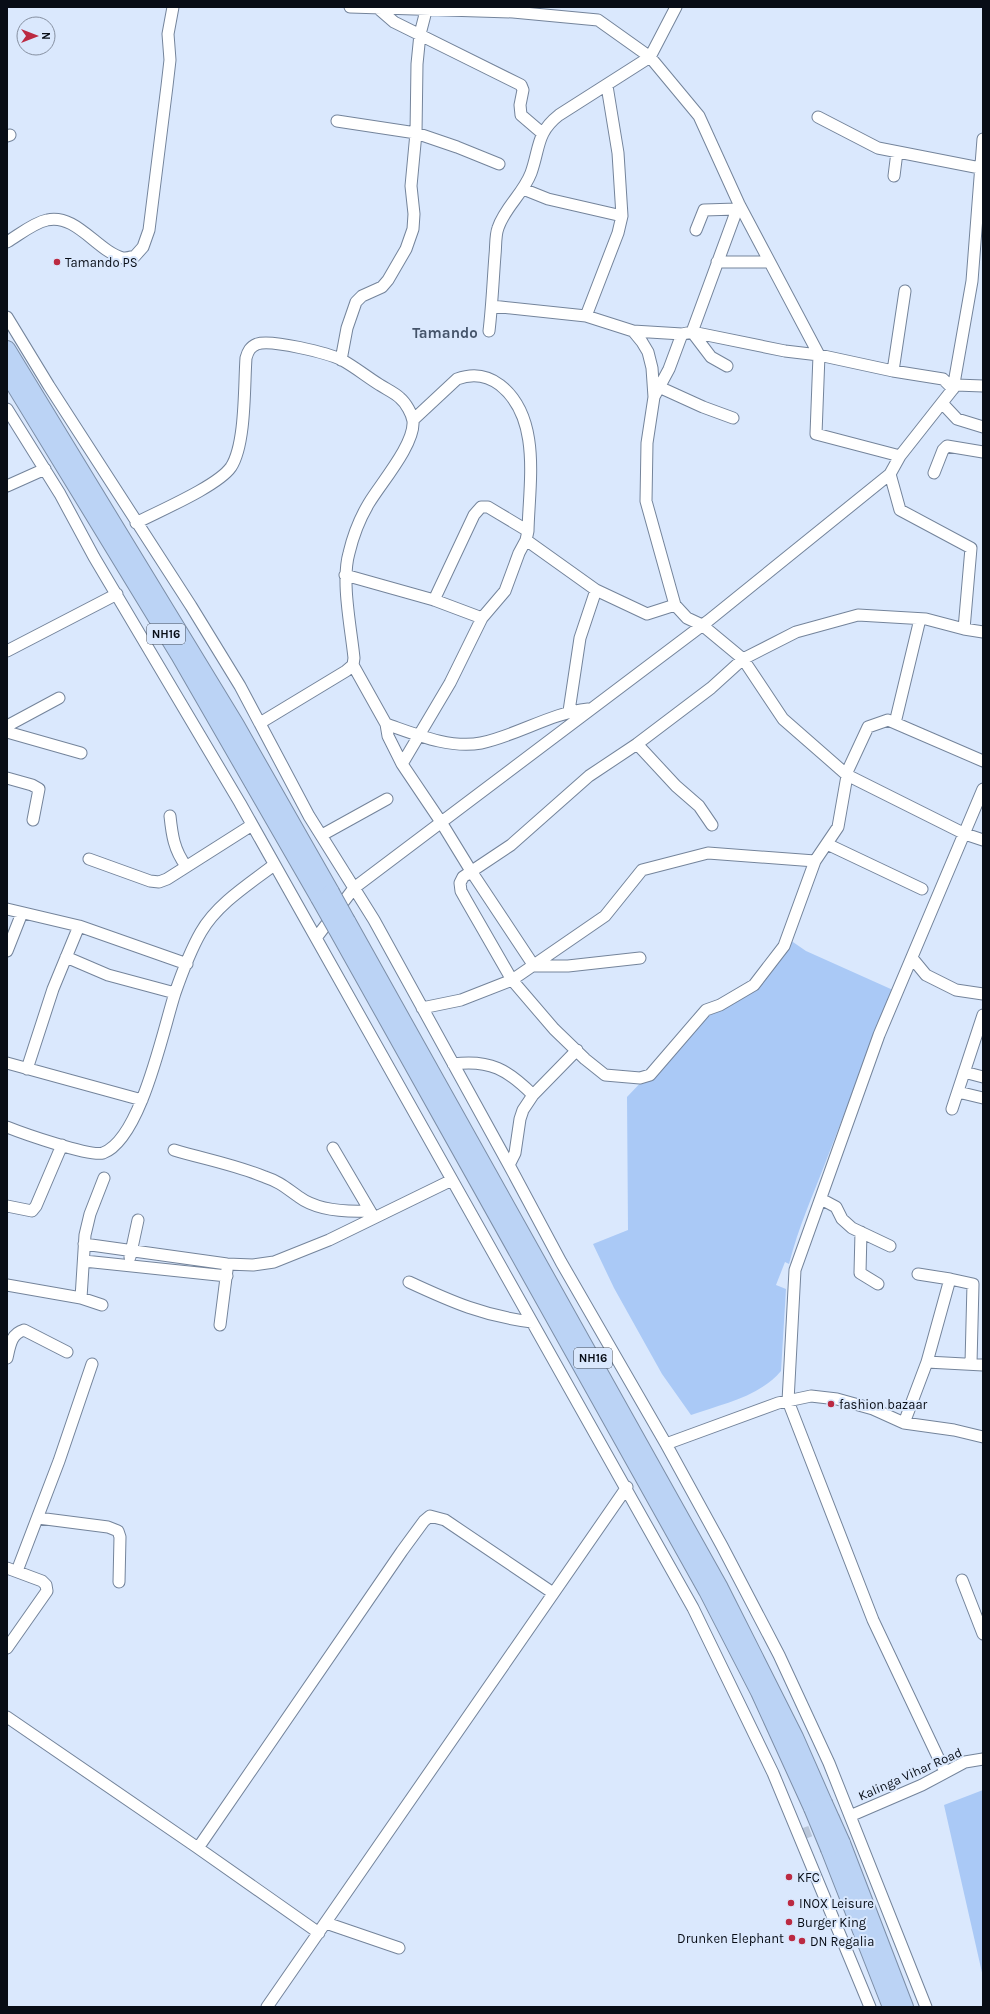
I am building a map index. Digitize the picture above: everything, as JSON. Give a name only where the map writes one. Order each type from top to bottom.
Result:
[{"type":"highway","name":"NH16","points":[[7,348],[236,725],[341,925],[707,1591],[818,1806],[905,2007]]},
{"type":"highway","name":"NH16","points":[[7,373],[325,895]]},
{"type":"highway","name":"NH16","points":[[836,1846],[891,2007]]},
{"type":"street","points":[[7,242],[36,224],[48,219],[62,220],[83,231],[114,254],[124,258],[135,256],[143,247],[148,230],[167,86],[170,60],[168,34],[173,7]]},
{"type":"street","points":[[350,7],[379,9],[427,8],[514,12],[598,20],[650,56],[699,116],[738,207],[819,355],[816,434],[900,456]]},
{"type":"street","points":[[488,331],[492,306],[497,230],[510,204],[523,189],[531,173],[542,133],[550,122],[559,115],[607,86],[650,56],[676,7]]},
{"type":"street","points":[[341,360],[348,323],[356,302],[362,296],[382,287],[388,280],[406,249],[413,229],[414,214],[411,181],[416,133],[416,64],[420,34],[427,8]]},
{"type":"street","points":[[379,9],[394,22],[521,86],[523,95],[520,105],[521,115],[542,133]]},
{"type":"street","points":[[586,316],[618,233],[622,216],[618,153],[607,86]]},
{"type":"street","points":[[818,117],[878,148],[980,168]]},
{"type":"street","points":[[337,121],[416,133],[457,146],[499,164]]},
{"type":"street","points":[[953,389],[978,272],[980,168],[983,139]]},
{"type":"street","points":[[894,176],[896,152]]},
{"type":"street","points":[[523,189],[548,199],[622,216]]},
{"type":"street","points":[[696,230],[704,210],[738,207]]},
{"type":"street","points":[[738,207],[687,333],[657,392],[647,444],[646,501],[675,605],[687,618],[702,625],[743,659],[783,719],[847,775],[965,834],[983,840]]},
{"type":"street","points":[[717,262],[769,262]]},
{"type":"street","points":[[893,371],[905,291]]},
{"type":"street","points":[[492,306],[586,316],[633,331],[687,333],[819,355],[893,371],[943,379],[953,389]]},
{"type":"street","points":[[7,317],[48,386],[191,606],[240,686],[322,835],[422,1008],[561,1262],[666,1444],[722,1546],[779,1655],[829,1763],[926,2007]]},
{"type":"street","points":[[633,331],[648,352],[657,392]]},
{"type":"street","points":[[687,333],[711,357],[727,366]]},
{"type":"street","points":[[136,523],[217,481],[231,466],[237,454],[241,435],[246,358],[249,350],[264,342],[317,352],[341,360],[400,398],[408,408],[413,420],[412,432],[398,459],[369,503],[355,533],[348,554],[345,575],[354,658],[353,664],[346,671],[260,723]]},
{"type":"street","points":[[402,764],[450,684],[482,618],[505,591],[527,535],[530,456],[526,426],[510,393],[491,378],[478,375],[465,376],[457,380],[413,420]]},
{"type":"street","points":[[316,938],[354,888],[702,625],[890,474],[900,456],[956,385],[983,386]]},
{"type":"street","points":[[657,392],[734,418]]},
{"type":"street","points":[[942,403],[958,419],[983,427]]},
{"type":"street","points":[[7,408],[45,468],[252,825],[694,1608],[763,1752],[800,1835],[870,2007]]},
{"type":"street","points":[[934,473],[943,450],[947,446],[983,452]]},
{"type":"street","points":[[7,486],[45,468]]},
{"type":"street","points":[[890,474],[900,510],[971,548],[964,630]]},
{"type":"street","points":[[434,600],[474,515],[481,507],[488,507],[527,535],[596,590],[647,614],[675,605]]},
{"type":"street","points":[[345,575],[434,600],[482,618]]},
{"type":"street","points":[[569,711],[580,638],[596,590]]},
{"type":"street","points":[[7,651],[117,594]]},
{"type":"street","points":[[983,632],[964,630],[920,619],[858,615],[796,632],[743,659],[711,688],[637,744],[590,776],[511,846],[463,877],[460,883],[461,891],[512,980],[554,1029],[604,1075],[640,1078],[650,1075],[706,1010],[720,1005],[754,985],[784,946],[815,862],[838,827],[847,775],[868,727],[888,720],[983,761]]},
{"type":"street","points":[[895,723],[920,619]]},
{"type":"street","points":[[353,664],[386,724],[388,736],[402,764],[534,966]]},
{"type":"street","points":[[7,726],[59,698]]},
{"type":"street","points":[[386,724],[420,736],[464,744],[481,743],[569,711],[589,709]]},
{"type":"street","points":[[7,732],[81,752]]},
{"type":"street","points":[[637,744],[676,786],[699,806],[712,825]]},
{"type":"street","points":[[7,778],[32,785],[39,789],[33,820]]},
{"type":"street","points":[[945,1772],[873,1620],[788,1401],[795,1270],[880,1035],[983,789]]},
{"type":"street","points":[[322,835],[387,800]]},
{"type":"street","points":[[170,816],[173,839],[177,854],[186,866]]},
{"type":"street","points":[[89,859],[150,881],[159,882],[167,879],[252,825]]},
{"type":"street","points":[[827,844],[922,890]]},
{"type":"street","points":[[422,1008],[461,1000],[512,980],[605,916],[642,870],[708,852],[815,862]]},
{"type":"street","points":[[7,1127],[62,1145],[102,1153],[110,1149],[123,1135],[142,1100],[175,993],[201,932],[212,917],[234,896],[274,865]]},
{"type":"street","points":[[7,909],[79,926],[187,964]]},
{"type":"street","points":[[7,951],[22,913]]},
{"type":"street","points":[[27,1069],[53,989],[79,926]]},
{"type":"street","points":[[66,957],[108,975],[175,993]]},
{"type":"street","points":[[534,966],[568,966],[640,958]]},
{"type":"street","points":[[912,958],[926,975],[956,990],[983,994]]},
{"type":"street","points":[[952,1109],[983,1015]]},
{"type":"street","points":[[509,1165],[518,1138],[520,1119],[533,1096],[577,1050]]},
{"type":"street","points":[[453,1064],[467,1062],[496,1066],[519,1081],[533,1096]]},
{"type":"street","points":[[7,1063],[142,1100]]},
{"type":"street","points":[[964,1072],[983,1077]]},
{"type":"street","points":[[958,1092],[983,1098]]},
{"type":"street","points":[[7,1206],[32,1211],[36,1206],[62,1145]]},
{"type":"street","points":[[333,1148],[372,1215]]},
{"type":"street","points":[[174,1150],[263,1176],[282,1184],[299,1198],[310,1204],[372,1215]]},
{"type":"street","points":[[81,1298],[84,1244],[90,1214],[104,1178]]},
{"type":"street","points":[[84,1244],[227,1264],[254,1265],[274,1262],[329,1240],[372,1215],[452,1180]]},
{"type":"street","points":[[821,1199],[834,1205],[846,1224],[890,1246]]},
{"type":"street","points":[[129,1265],[130,1250],[138,1220]]},
{"type":"street","points":[[861,1232],[860,1272],[878,1284]]},
{"type":"street","points":[[84,1261],[227,1276]]},
{"type":"street","points":[[220,1325],[227,1276],[227,1264]]},
{"type":"street","points":[[918,1274],[978,1284],[971,1363]]},
{"type":"street","points":[[904,1423],[927,1362],[950,1279]]},
{"type":"street","points":[[409,1282],[457,1305],[509,1319],[532,1322]]},
{"type":"street","points":[[7,1284],[81,1298],[102,1305]]},
{"type":"street","points":[[7,1358],[12,1340],[17,1332],[24,1330],[67,1352]]},
{"type":"street","points":[[927,1362],[971,1363],[983,1365]]},
{"type":"street","points":[[7,1648],[47,1591],[46,1585],[42,1581],[12,1569],[38,1518],[92,1364]]},
{"type":"street","points":[[666,1444],[788,1401],[811,1396],[837,1399],[873,1409],[904,1423],[954,1430],[983,1436]]},
{"type":"street","points":[[267,2007],[627,1488]]},
{"type":"street","points":[[198,1848],[402,1551],[424,1521],[430,1516],[445,1520],[553,1593]]},
{"type":"street","points":[[38,1518],[108,1527],[118,1531],[120,1537],[119,1582]]},
{"type":"street","points":[[962,1580],[983,1634]]},
{"type":"street","points":[[7,1717],[319,1932]]},
{"type":"street","name":"Kalinga Vihar Road","points":[[850,1816],[922,1785],[965,1762],[983,1759]]},
{"type":"street","points":[[326,1924],[399,1948]]},
{"type":"shaded area","points":[[790,940],[806,951],[893,990],[806,1212],[789,1264],[785,1262],[776,1285],[786,1289],[781,1371],[762,1387],[739,1399],[691,1415],[662,1374],[614,1288],[593,1244],[628,1230],[627,1097],[709,1011],[757,985]]},
{"type":"shaded area","points":[[983,1790],[983,1977],[944,1805]]},
{"type":"tunnel","points":[[800,1835],[850,1816]]},
{"type":"place","name":"Tamando PS","points":[[57,262]]},
{"type":"place","name":"fashion bazaar","points":[[831,1404]]},
{"type":"place","name":"KFC","points":[[789,1877]]},
{"type":"place","name":"INOX Leisure","points":[[791,1903]]},
{"type":"place","name":"Burger King","points":[[789,1922]]},
{"type":"place","name":"Drunken Elephant","points":[[792,1938]]},
{"type":"place","name":"DN Regalia","points":[[802,1941]]},
{"type":"district","name":"Tamando","points":[[445,333]]}]
